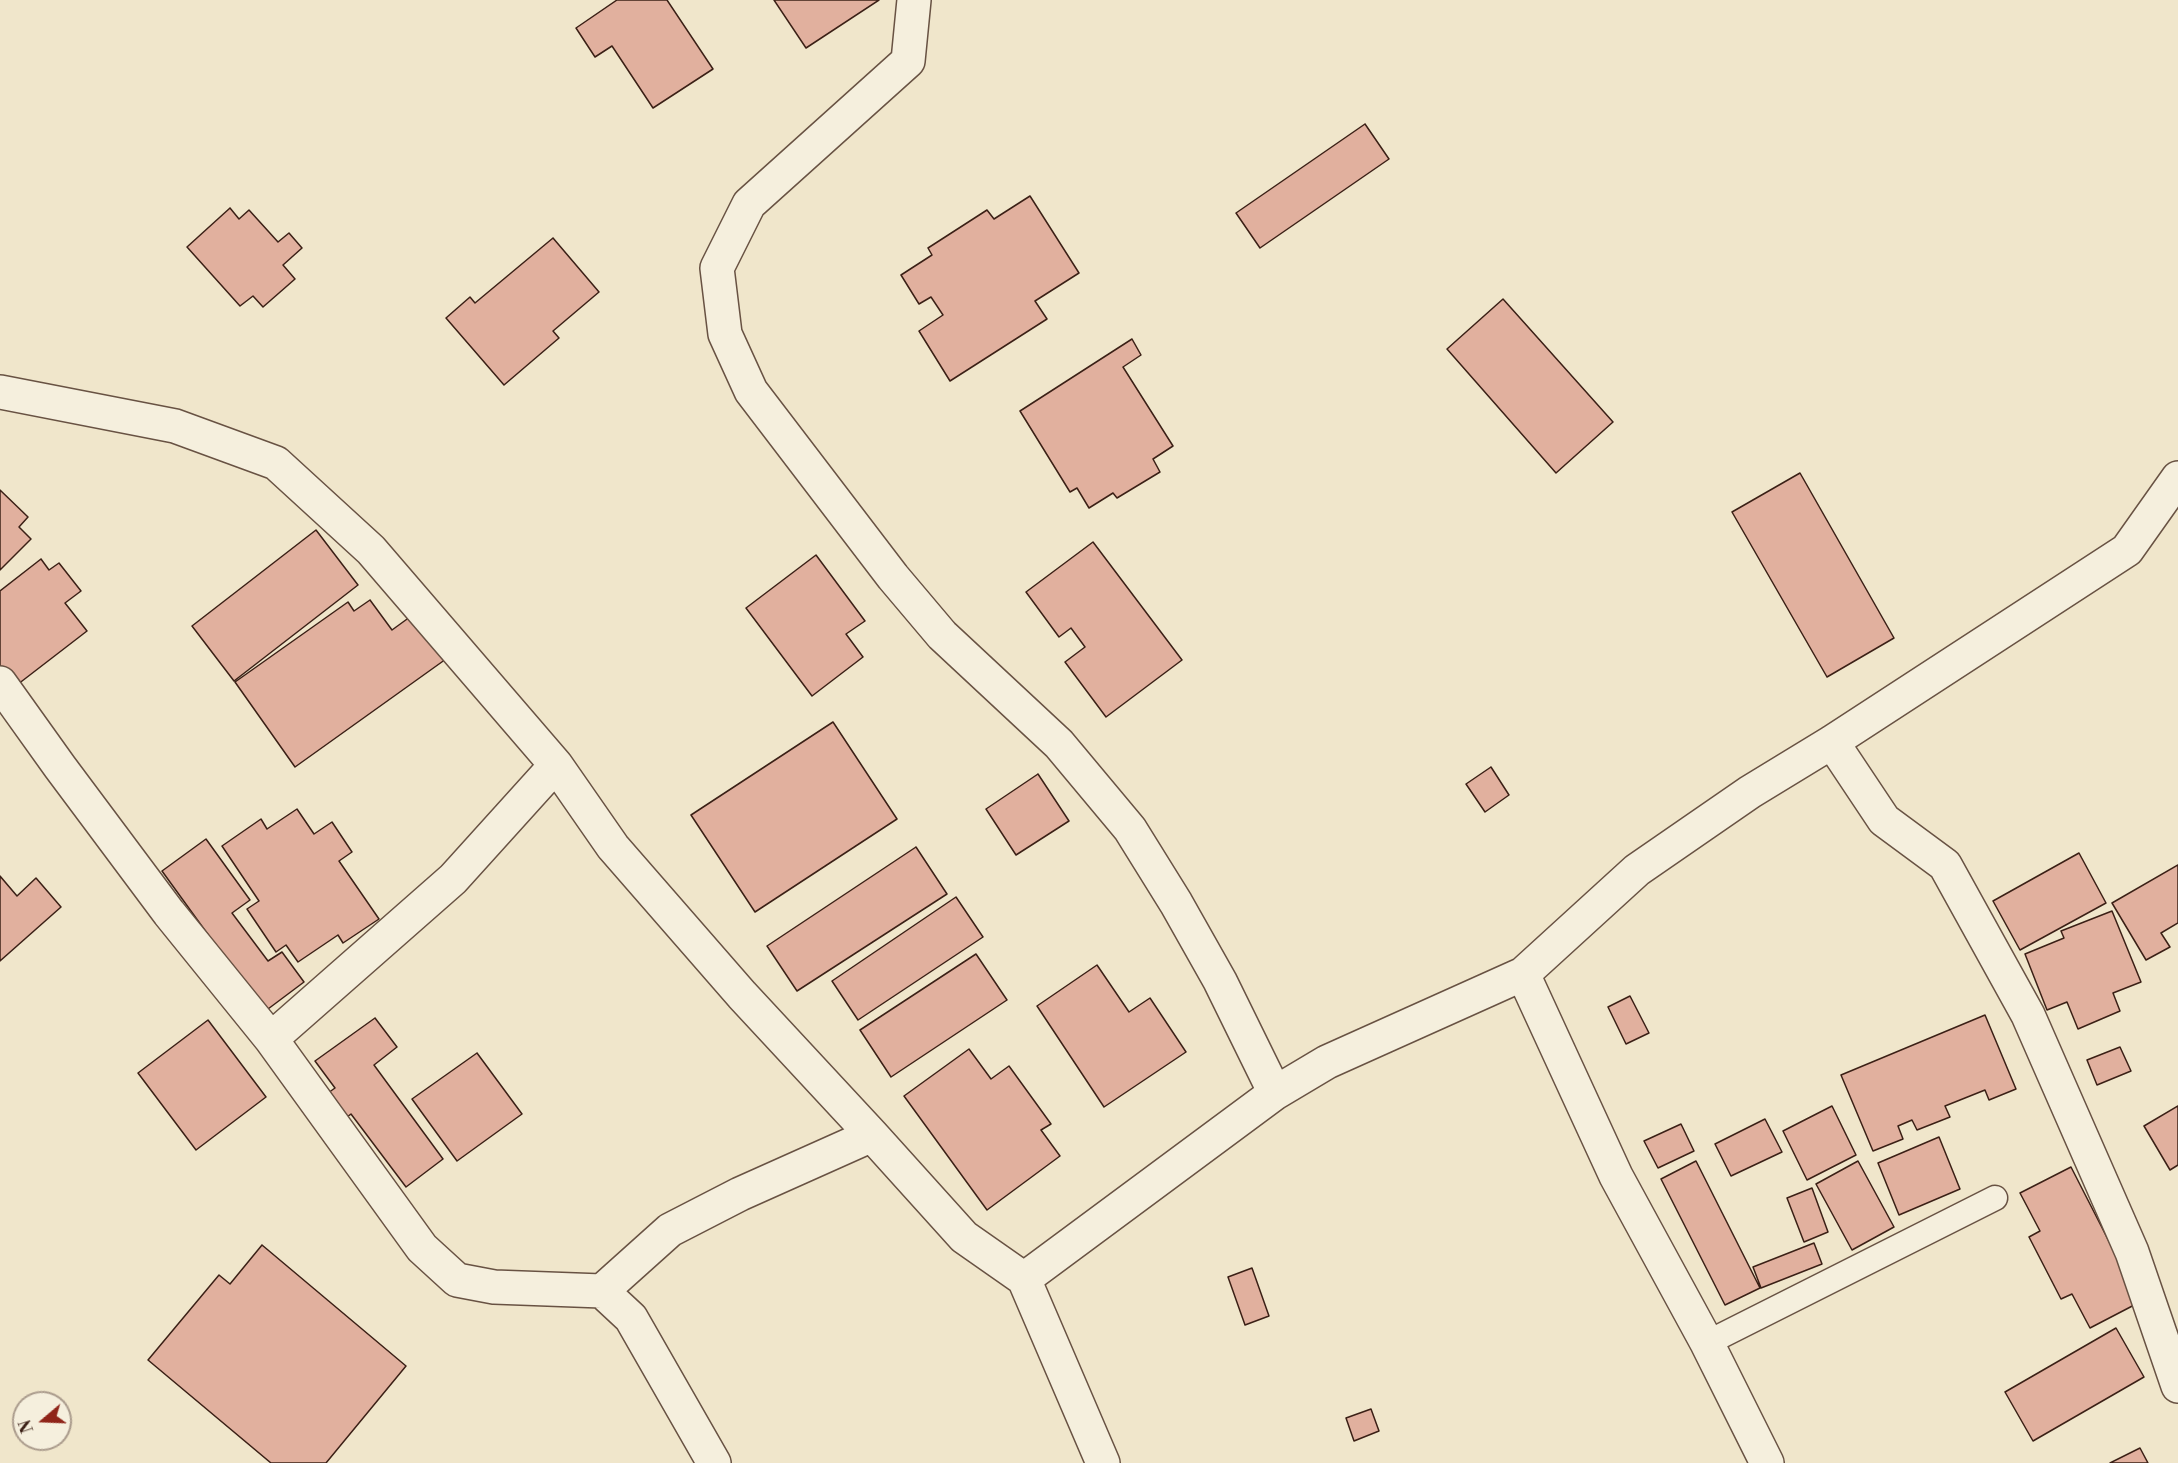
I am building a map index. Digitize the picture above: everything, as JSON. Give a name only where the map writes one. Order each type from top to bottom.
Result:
[{"type":"street","points":[[914,0],[908,61],[749,204],[717,268],[725,334],[751,391],[893,577],[942,635],[1059,744],[1131,829],[1220,981],[1275,1093]]},
{"type":"street","points":[[0,392],[175,426],[276,463],[371,550],[556,765],[621,856],[742,995],[964,1237],[1024,1279],[1103,1463]]},
{"type":"street","points":[[1024,1279],[1275,1093],[1327,1062],[1524,974],[1637,870],[1750,792],[1833,742],[2127,550],[2178,478]]},
{"type":"street","points":[[0,683],[169,913],[271,1039],[422,1248],[458,1280],[494,1287],[602,1291],[631,1318],[714,1463]]},
{"type":"street","points":[[1833,742],[1884,820],[1944,865],[2028,1015],[2132,1252],[2178,1386]]},
{"type":"street","points":[[271,1039],[453,879],[556,765]]},
{"type":"street","points":[[1524,974],[1616,1176],[1707,1343],[1767,1463]]},
{"type":"street","points":[[602,1291],[670,1230],[740,1194],[872,1135]]},
{"type":"lane","points":[[1707,1343],[1995,1198]]},
{"type":"building","points":[[617,0],[667,0],[713,69],[653,108],[612,46],[595,57],[576,28]]},
{"type":"building","points":[[774,0],[879,0],[806,48]]},
{"type":"building","points":[[1365,124],[1389,159],[1260,248],[1236,213]]},
{"type":"building","points":[[1030,196],[1079,273],[1035,301],[1047,319],[950,381],[919,331],[943,315],[931,297],[919,304],[901,275],[932,255],[928,248],[987,210],[994,219]]},
{"type":"building","points":[[230,208],[239,219],[249,210],[278,242],[289,233],[302,248],[283,265],[295,279],[263,307],[253,296],[240,306],[187,247]]},
{"type":"building","points":[[553,238],[599,292],[553,331],[559,338],[504,385],[446,318],[470,297],[475,303]]},
{"type":"building","points":[[1503,299],[1613,422],[1556,473],[1447,349]]},
{"type":"building","points":[[1132,339],[1141,355],[1123,367],[1173,446],[1153,459],[1160,472],[1117,498],[1113,493],[1089,508],[1077,488],[1070,492],[1020,411]]},
{"type":"building","points":[[1800,473],[1894,638],[1827,677],[1732,512]]},
{"type":"building","points":[[0,490],[28,517],[19,527],[31,539],[0,570]]},
{"type":"building","points":[[316,530],[358,585],[234,681],[192,626]]},
{"type":"building","points":[[1093,542],[1182,660],[1106,717],[1065,662],[1085,647],[1071,628],[1059,637],[1026,592]]},
{"type":"building","points":[[816,555],[865,621],[846,634],[863,657],[812,696],[746,608]]},
{"type":"building","points":[[41,559],[49,570],[59,563],[81,591],[65,603],[87,631],[13,688],[0,671],[0,591]]},
{"type":"building","points":[[370,600],[392,630],[414,614],[446,659],[295,767],[235,682],[348,602],[354,611]]},
{"type":"building","points":[[833,722],[897,819],[755,912],[691,815]]},
{"type":"building","points":[[1491,767],[1509,795],[1485,812],[1466,784]]},
{"type":"building","points":[[1038,774],[1069,821],[1016,855],[986,809]]},
{"type":"building","points":[[297,809],[314,834],[332,822],[352,852],[339,861],[379,919],[343,943],[338,935],[298,962],[286,945],[276,952],[247,909],[259,901],[222,846],[261,819],[267,829]]},
{"type":"building","points":[[206,839],[250,900],[232,913],[268,961],[282,952],[304,982],[264,1012],[162,871]]},
{"type":"building","points":[[916,847],[947,894],[797,991],[767,946]]},
{"type":"building","points":[[2079,853],[2106,903],[2020,950],[1993,901]]},
{"type":"building","points":[[2178,865],[2178,923],[2161,933],[2170,947],[2146,960],[2112,903]]},
{"type":"building","points":[[0,876],[17,896],[36,878],[61,907],[0,961]]},
{"type":"building","points":[[956,897],[983,937],[858,1020],[832,981]]},
{"type":"building","points":[[2112,911],[2141,982],[2113,993],[2120,1011],[2078,1029],[2067,1002],[2047,1010],[2025,954],[2064,938],[2061,931]]},
{"type":"building","points":[[976,954],[1007,1000],[891,1077],[860,1030]]},
{"type":"building","points":[[1097,965],[1129,1012],[1150,998],[1186,1052],[1104,1107],[1037,1006]]},
{"type":"building","points":[[1630,996],[1649,1033],[1626,1044],[1608,1007]]},
{"type":"building","points":[[1985,1015],[2016,1089],[1989,1100],[1985,1090],[1945,1106],[1950,1117],[1917,1130],[1912,1120],[1898,1126],[1903,1139],[1873,1151],[1841,1075]]},
{"type":"building","points":[[375,1018],[397,1047],[374,1065],[443,1159],[406,1187],[351,1114],[339,1123],[321,1098],[335,1088],[315,1061]]},
{"type":"building","points":[[208,1020],[266,1097],[196,1150],[138,1073]]},
{"type":"building","points":[[2120,1047],[2131,1071],[2097,1085],[2087,1060]]},
{"type":"building","points":[[969,1049],[991,1079],[1009,1066],[1051,1124],[1041,1130],[1060,1156],[987,1210],[904,1096]]},
{"type":"building","points":[[477,1053],[522,1114],[457,1161],[412,1099]]},
{"type":"building","points":[[1832,1106],[1856,1155],[1807,1180],[1783,1131]]},
{"type":"building","points":[[2178,1106],[2178,1165],[2170,1170],[2144,1126]]},
{"type":"building","points":[[1765,1119],[1782,1152],[1731,1176],[1715,1144]]},
{"type":"building","points":[[1681,1124],[1694,1151],[1658,1168],[1644,1141]]},
{"type":"building","points":[[1939,1137],[1960,1189],[1899,1215],[1878,1163]]},
{"type":"building","points":[[1696,1161],[1760,1288],[1725,1305],[1661,1179]]},
{"type":"building","points":[[1858,1161],[1894,1227],[1852,1250],[1816,1184]]},
{"type":"building","points":[[2071,1167],[2140,1302],[2090,1328],[2072,1294],[2061,1299],[2029,1237],[2040,1231],[2020,1193]]},
{"type":"building","points":[[1812,1188],[1828,1232],[1804,1242],[1787,1198]]},
{"type":"building","points":[[1814,1243],[1822,1264],[1761,1288],[1753,1267]]},
{"type":"building","points":[[262,1245],[406,1366],[326,1463],[271,1463],[148,1360],[219,1275],[230,1284]]},
{"type":"building","points":[[1252,1268],[1269,1316],[1245,1325],[1228,1277]]},
{"type":"building","points":[[2116,1328],[2144,1377],[2033,1441],[2005,1392]]},
{"type":"building","points":[[1371,1409],[1379,1431],[1354,1441],[1346,1418]]},
{"type":"building","points":[[2140,1448],[2148,1463],[2110,1463]]}]
